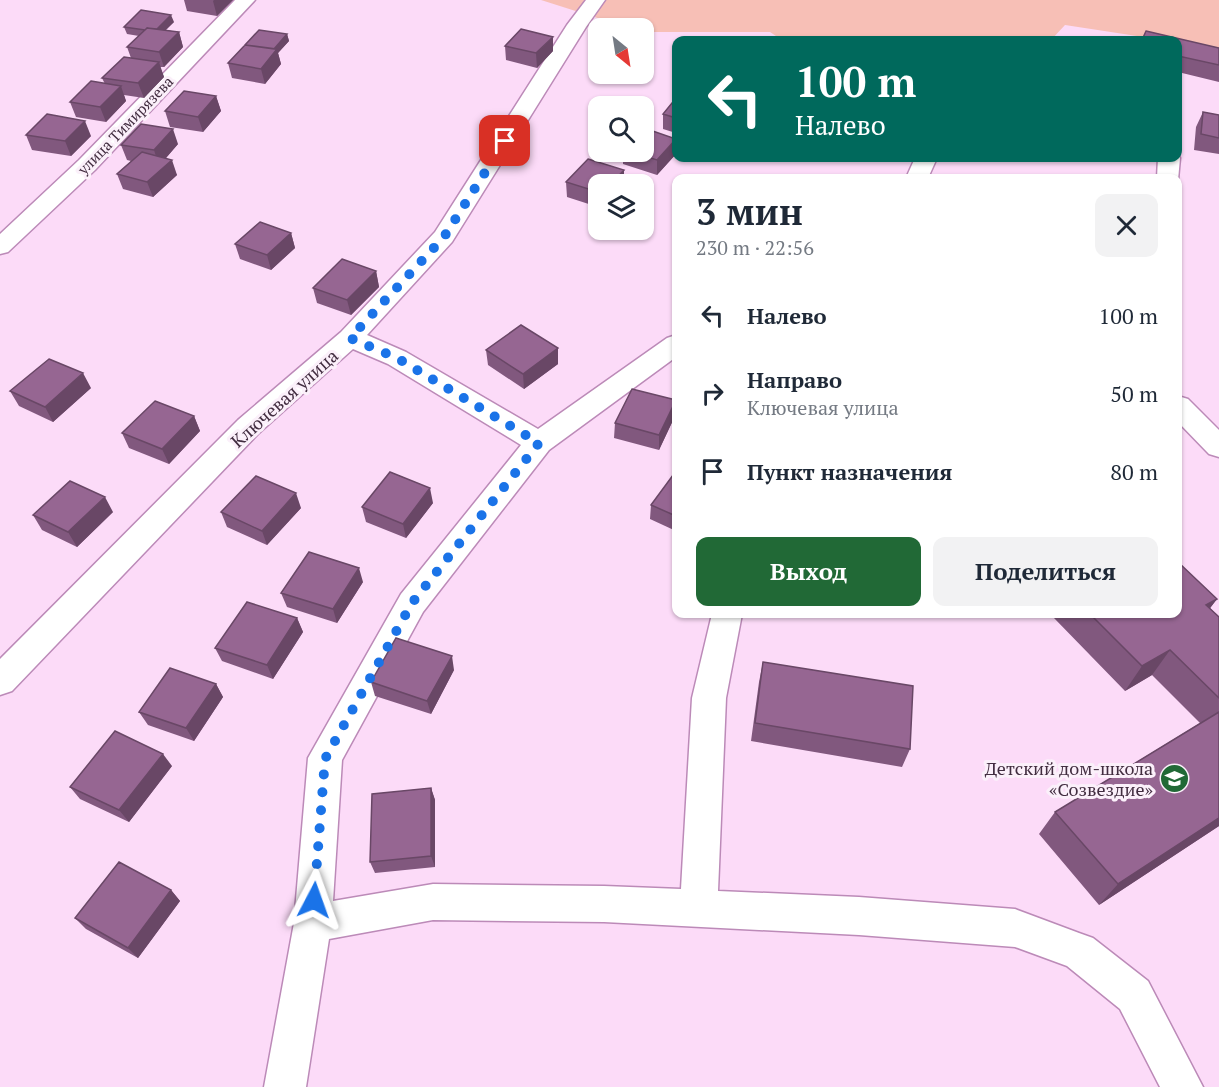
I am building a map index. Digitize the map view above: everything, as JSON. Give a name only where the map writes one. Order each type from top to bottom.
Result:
[{"type":"street","name":"улица Тимирязева","points":[[0,246],[87,165],[246,0]]},
{"type":"street","name":"Ключевая улица","points":[[0,681],[248,428],[350,338],[444,237],[577,24],[596,0]]},
{"type":"street","points":[[350,338],[397,358],[539,443]]},
{"type":"street","points":[[285,1087],[312,923],[325,759],[412,603],[539,443],[672,347]]},
{"type":"street","points":[[1182,410],[1219,447]]},
{"type":"street","points":[[699,908],[709,698],[726,618]]},
{"type":"street","points":[[312,923],[433,902],[604,904],[699,908],[859,916],[1015,928],[1079,951],[1134,995],[1182,1087]]},
{"type":"shaded area","points":[[541,0],[1219,0],[1219,50],[1182,41],[1182,36],[1137,36],[1065,25],[1055,36],[776,36],[770,32],[654,32],[654,18],[598,18]]},
{"type":"building","points":[[141,10],[171,15],[157,29],[124,27]]},
{"type":"building","points":[[147,28],[179,32],[159,52],[127,47]]},
{"type":"building","points":[[521,29],[553,37],[536,53],[505,46]]},
{"type":"building","points":[[259,30],[287,34],[274,49],[245,45]]},
{"type":"building","points":[[1146,31],[1167,36],[1144,36]]},
{"type":"building","points":[[1182,39],[1219,48],[1219,65],[1182,57]]},
{"type":"building","points":[[245,45],[277,49],[261,69],[228,63]]},
{"type":"building","points":[[124,57],[159,62],[138,83],[102,78]]},
{"type":"building","points":[[91,81],[121,86],[100,107],[70,102]]},
{"type":"building","points":[[184,91],[216,96],[198,117],[165,111]]},
{"type":"building","points":[[672,103],[672,117],[663,114]]},
{"type":"building","points":[[1203,112],[1219,115],[1219,138],[1201,134]]},
{"type":"building","points":[[47,114],[85,121],[65,141],[26,135]]},
{"type":"building","points":[[141,124],[173,129],[154,150],[121,145]]},
{"type":"building","points":[[654,131],[672,138],[672,143],[657,160],[654,159]]},
{"type":"building","points":[[142,152],[172,160],[147,182],[117,174]]},
{"type":"building","points":[[588,159],[588,162],[598,162],[624,170],[620,174],[588,174],[588,189],[566,182]]},
{"type":"building","points":[[260,222],[291,233],[267,255],[235,244]]},
{"type":"building","points":[[342,259],[376,271],[347,300],[313,288]]},
{"type":"building","points":[[521,325],[558,348],[523,374],[486,350]]},
{"type":"building","points":[[49,359],[83,373],[45,407],[10,391]]},
{"type":"building","points":[[632,389],[672,399],[672,408],[659,435],[615,423]]},
{"type":"building","points":[[155,401],[194,416],[162,449],[122,433]]},
{"type":"building","points":[[390,472],[430,488],[403,524],[362,507]]},
{"type":"building","points":[[256,476],[296,493],[262,531],[221,512]]},
{"type":"building","points":[[672,476],[672,514],[651,505]]},
{"type":"building","points":[[70,481],[105,497],[68,532],[33,515]]},
{"type":"building","points":[[309,552],[359,568],[333,609],[281,593]]},
{"type":"building","points":[[1182,566],[1217,599],[1206,605],[1219,617],[1219,698],[1170,650],[1142,666],[1094,618],[1182,618]]},
{"type":"building","points":[[247,602],[297,618],[267,665],[215,648]]},
{"type":"building","points":[[396,638],[452,656],[427,701],[371,682]]},
{"type":"building","points":[[763,662],[913,686],[910,749],[755,723]]},
{"type":"building","points":[[170,668],[216,684],[186,728],[139,712]]},
{"type":"building","points":[[1219,712],[1219,818],[1118,884],[1055,812]]},
{"type":"building","points":[[115,731],[163,754],[119,810],[70,787]]},
{"type":"building","points":[[431,788],[431,856],[370,862],[372,794]]},
{"type":"building","points":[[119,862],[171,890],[128,948],[75,918]]},
{"type":"place","name":"Детский дом-школа «Созвездие»","points":[[1174,778]]},
{"type":"route","points":[[314,900],[325,759],[412,603],[539,443],[468,398],[397,358],[350,338],[444,237],[505,141]]}]
